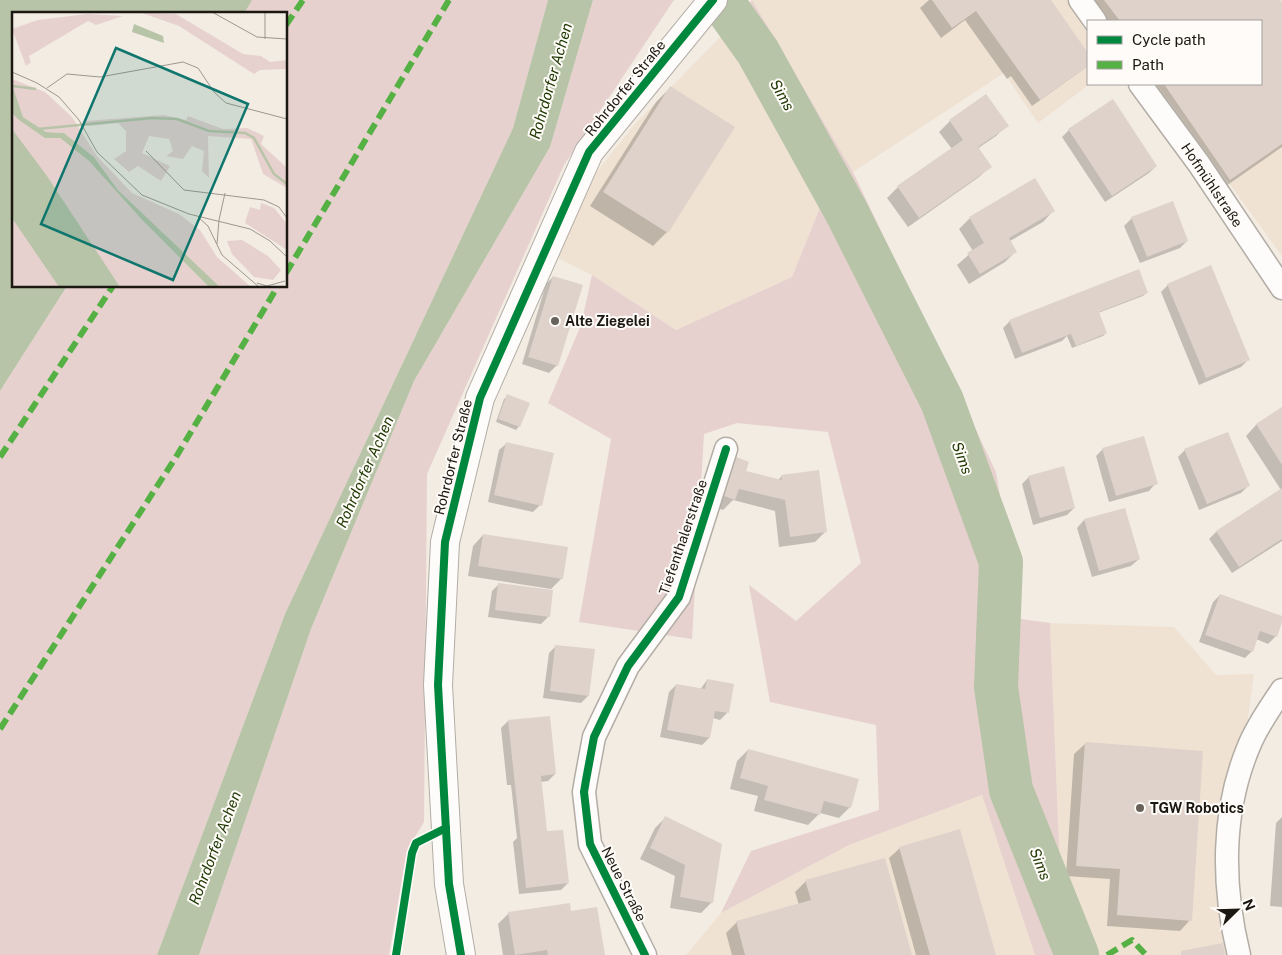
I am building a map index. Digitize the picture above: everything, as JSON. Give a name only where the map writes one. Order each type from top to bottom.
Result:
[{"type":"main road","name":"Rohrdorfer Straße","points":[[457,949],[449,884],[438,685],[445,542],[480,398],[589,152],[708,8]]},
{"type":"street","points":[[1080,0],[1094,20]]},
{"type":"street","name":"Hofmühlstraße","points":[[1141,85],[1199,164],[1282,288]]},
{"type":"street","name":"Tiefenthalerstraße","points":[[584,792],[594,737],[628,666],[679,597],[726,449]]},
{"type":"street","points":[[1239,955],[1232,924],[1226,866],[1230,820],[1237,777],[1249,745],[1264,717],[1282,690]]},
{"type":"street","name":"Neue Straße","points":[[584,792],[590,844],[645,955]]},
{"type":"shaded area","points":[[252,0],[548,0],[513,128],[285,614],[157,955],[0,955],[0,391],[66,288],[288,288],[288,12],[245,12]]},
{"type":"shaded area","points":[[593,0],[674,0],[564,165],[427,474],[424,822],[407,850],[389,955],[199,955],[311,629],[414,381],[550,147]]},
{"type":"shaded area","points":[[752,0],[1282,0],[1282,256],[1158,85],[1262,85],[1262,20],[1087,20],[1087,85],[1089,85],[1038,123],[1004,73],[853,172]]},
{"type":"shaded area","points":[[752,0],[853,172],[996,472],[1021,619],[1050,623],[1060,870],[1098,955],[1035,955],[982,795],[849,845],[721,913],[751,851],[879,810],[876,725],[770,702],[749,585],[796,621],[861,563],[828,432],[737,423],[704,434],[692,639],[579,622],[611,439],[548,403],[581,325],[592,275],[676,330],[792,277],[821,205],[727,30]]},
{"type":"shaded area","points":[[727,30],[821,205],[792,277],[676,330],[592,275],[558,258],[595,174],[634,125]]},
{"type":"shaded area","points":[[1050,623],[1174,627],[1216,675],[1254,674],[1227,872],[1247,955],[1098,955],[1060,870]]},
{"type":"shaded area","points":[[982,795],[1035,955],[686,955],[721,913],[849,845]]},
{"type":"water","points":[[0,0],[252,0],[245,12],[12,12],[12,288],[66,288],[0,391]]},
{"type":"water","name":"Rohrdorfer Achen","points":[[548,0],[593,0],[550,147],[414,381],[311,629],[199,955],[157,955],[285,614],[513,128]]},
{"type":"building","points":[[932,0],[1051,0],[1087,52],[1087,67],[1040,100],[976,11],[952,28]]},
{"type":"building","points":[[1104,0],[1280,0],[1282,3],[1282,144],[1230,180],[1165,85],[1262,85],[1262,20],[1119,20]]},
{"type":"building","points":[[670,86],[735,127],[668,233],[603,192]]},
{"type":"building","points":[[986,94],[1009,126],[978,147],[992,167],[919,218],[897,186],[963,140],[949,120]]},
{"type":"building","points":[[1113,99],[1157,166],[1112,196],[1068,129]]},
{"type":"building","points":[[1035,178],[1055,211],[1009,238],[1017,252],[980,274],[967,253],[984,243],[969,217]]},
{"type":"building","points":[[1173,201],[1188,241],[1147,257],[1131,217]]},
{"type":"building","points":[[1211,265],[1250,360],[1206,378],[1167,284]]},
{"type":"building","points":[[1139,269],[1148,293],[1099,312],[1107,333],[1076,346],[1071,334],[1022,353],[1009,320]]},
{"type":"building","name":"Alte Ziegelei","points":[[553,276],[583,285],[558,366],[528,357]]},
{"type":"building","points":[[507,394],[530,403],[520,427],[498,419]]},
{"type":"building","points":[[1282,407],[1282,465],[1256,424]]},
{"type":"building","points":[[1228,432],[1250,486],[1207,504],[1184,449]]},
{"type":"building","points":[[1144,436],[1158,484],[1116,496],[1102,448]]},
{"type":"building","points":[[506,442],[554,453],[542,506],[494,495]]},
{"type":"building","points":[[731,455],[749,462],[746,471],[782,480],[781,475],[819,470],[827,532],[790,537],[785,500],[739,489],[735,500],[716,493]]},
{"type":"building","points":[[1064,466],[1075,508],[1040,518],[1028,476]]},
{"type":"building","points":[[1282,488],[1282,539],[1239,567],[1216,531]]},
{"type":"building","points":[[1125,508],[1140,559],[1099,571],[1084,519]]},
{"type":"building","points":[[483,534],[568,547],[563,579],[478,566]]},
{"type":"building","points":[[498,583],[553,590],[550,617],[495,610]]},
{"type":"building","points":[[1220,594],[1282,616],[1277,637],[1260,631],[1253,652],[1205,635]]},
{"type":"building","points":[[555,645],[595,649],[589,696],[550,691]]},
{"type":"building","points":[[707,679],[734,684],[729,713],[715,711],[710,738],[667,730],[676,684],[705,689]]},
{"type":"building","points":[[550,716],[556,774],[541,776],[547,831],[563,830],[569,883],[526,888],[508,720]]},
{"type":"building","name":"TGW Robotics","points":[[1085,742],[1203,751],[1192,921],[1117,915],[1120,869],[1076,866]]},
{"type":"building","points":[[748,749],[859,779],[851,808],[824,801],[820,815],[764,800],[768,786],[740,778]]},
{"type":"building","points":[[665,816],[722,844],[713,903],[680,897],[685,865],[650,848]]},
{"type":"building","points":[[960,829],[996,955],[930,955],[899,847]]},
{"type":"building","points":[[885,858],[912,955],[745,955],[736,921],[811,900],[805,880]]},
{"type":"building","points":[[570,903],[571,911],[597,907],[605,955],[548,955],[547,950],[515,955],[508,912]]},
{"type":"building","points":[[1223,943],[1225,955],[1181,955],[1181,951]]},
{"type":"waterway","name":"Sims","points":[[721,0],[758,52],[846,211],[942,401],[1001,562],[996,687],[1011,790],[1077,955]]},
{"type":"marked path","points":[[288,22],[303,0]]},
{"type":"marked path","points":[[288,270],[449,0]]},
{"type":"marked path","points":[[0,457],[112,288]]},
{"type":"marked path","points":[[0,729],[176,457],[277,288]]},
{"type":"marked path","points":[[1107,955],[1132,940],[1146,955]]},
{"type":"cycle path","points":[[461,955],[449,884],[438,685],[445,542],[480,398],[589,152],[713,0]]},
{"type":"cycle path","points":[[645,955],[590,844],[584,792],[594,737],[628,666],[679,597],[726,449]]},
{"type":"cycle path","points":[[396,955],[412,853],[416,843],[446,828]]},
{"type":"place","name":"Alte Ziegelei","points":[[555,321]]},
{"type":"place","name":"TGW Robotics","points":[[1140,808]]}]
